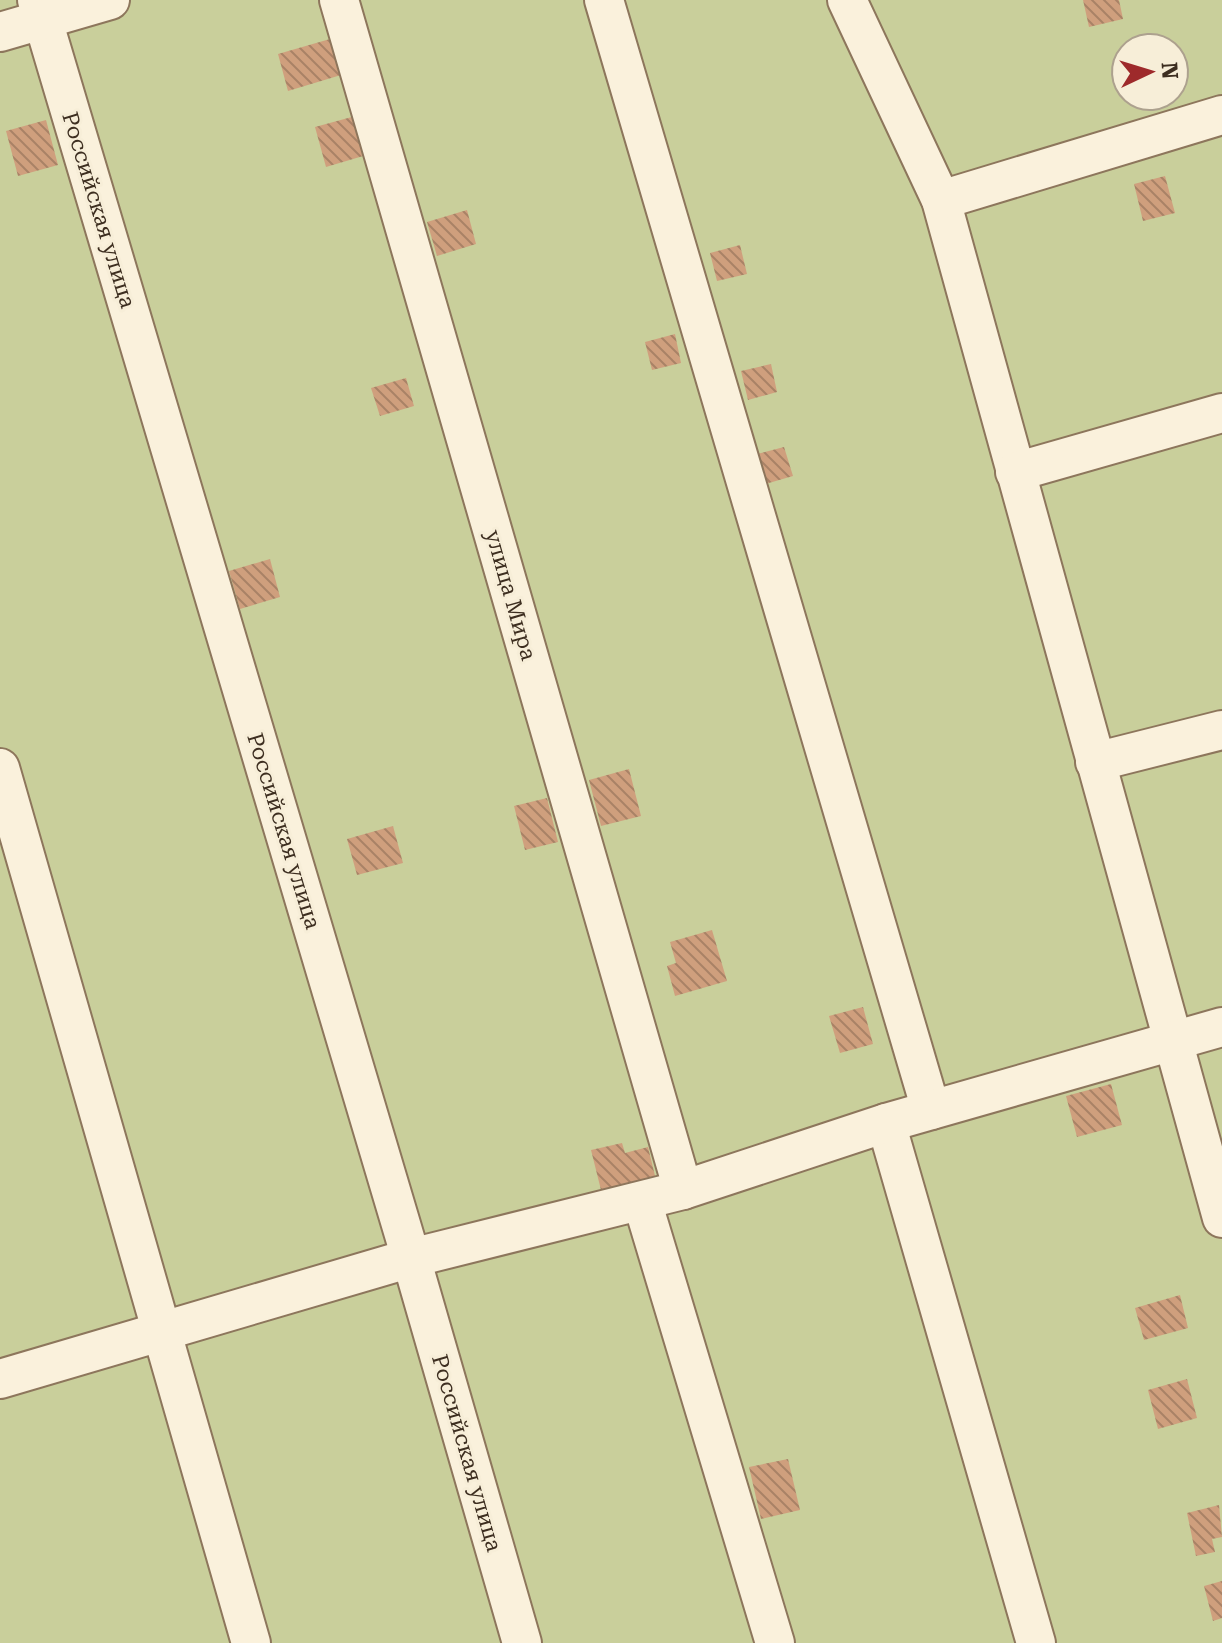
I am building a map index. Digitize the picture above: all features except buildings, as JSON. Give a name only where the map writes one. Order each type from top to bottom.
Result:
[{"type":"street","points":[[0,32],[39,10],[110,0]]},
{"type":"street","name":"улица Мира","points":[[339,0],[683,1190]]},
{"type":"street","points":[[604,0],[931,1110]]},
{"type":"street","points":[[847,0],[941,200],[1222,1218]]},
{"type":"street","name":"Российская улица","points":[[39,10],[411,1258],[522,1643]]},
{"type":"street","points":[[941,200],[1222,115]]},
{"type":"street","points":[[1015,472],[1222,413]]},
{"type":"street","points":[[1095,762],[1222,730]]},
{"type":"street","points":[[0,768],[251,1643]]},
{"type":"street","points":[[0,1379],[411,1258],[683,1190],[886,1123],[1222,1027]]},
{"type":"street","points":[[886,1123],[1036,1643]]},
{"type":"street","points":[[642,1201],[775,1643]]},
{"type":"green space","points":[[0,0],[1222,0],[1222,1643],[0,1643]]}]
